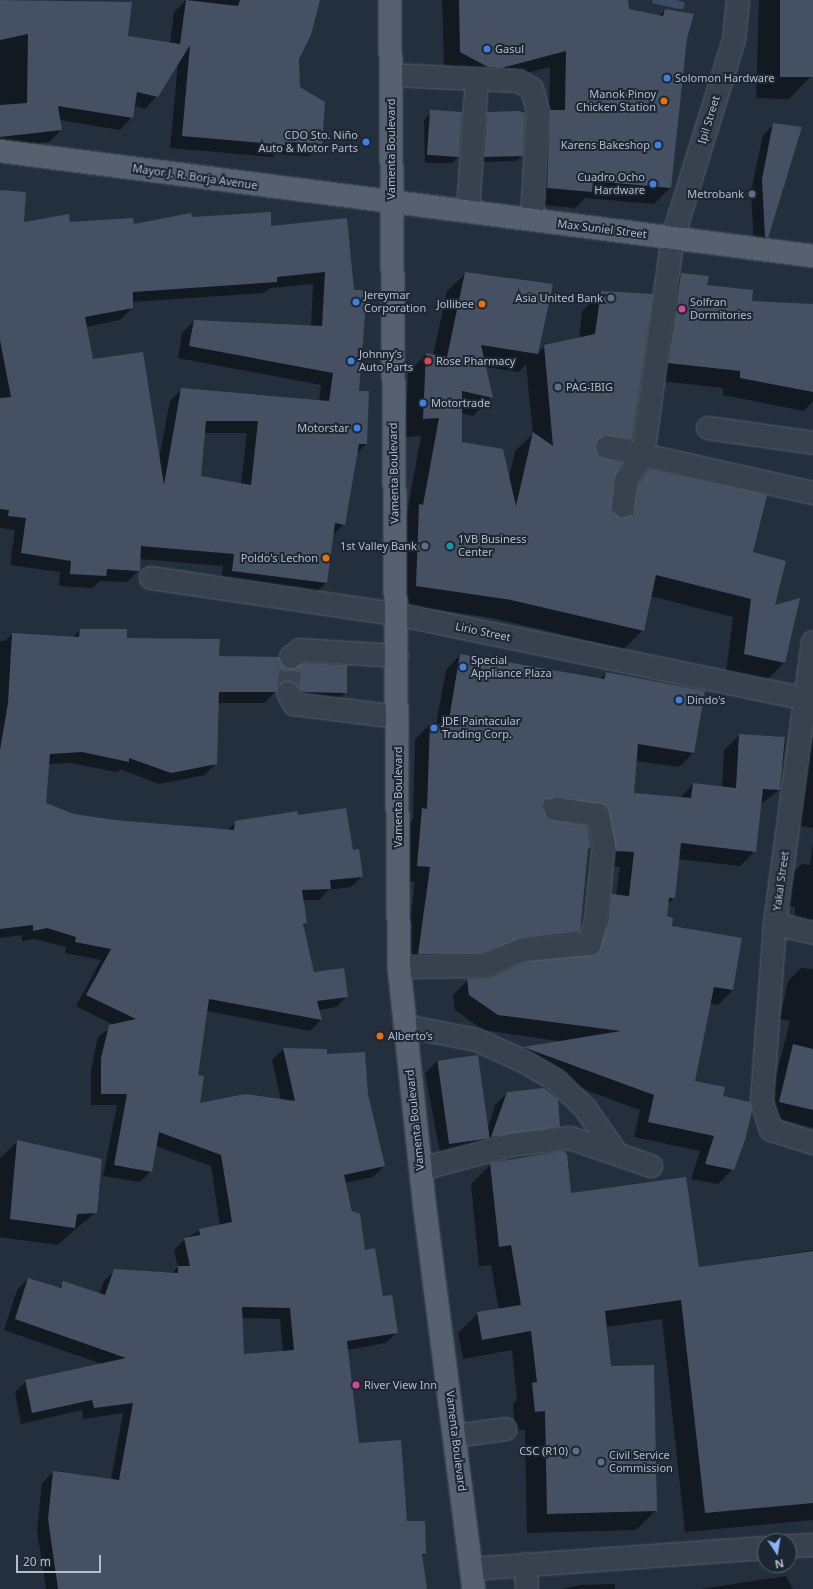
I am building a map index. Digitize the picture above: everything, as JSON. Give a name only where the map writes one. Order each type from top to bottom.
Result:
[{"type":"main road","name":"Vamenta Boulevard","points":[[390,0],[399,967],[421,1169],[473,1579]]},
{"type":"main road","name":"Mayor J. R. Borja Avenue","points":[[0,151],[391,203]]},
{"type":"main road","name":"Max Suniel Street","points":[[391,203],[468,211],[813,256]]},
{"type":"street","name":"Ipil Street","points":[[642,455],[673,238],[734,40],[738,0]]},
{"type":"street","points":[[391,75],[519,81],[532,89],[537,100],[532,220]]},
{"type":"street","points":[[468,211],[477,79]]},
{"type":"street","points":[[708,428],[813,443]]},
{"type":"street","points":[[607,447],[813,493]]},
{"type":"street","points":[[623,506],[626,480],[642,455]]},
{"type":"street","name":"Lirio Street","points":[[150,578],[396,614],[809,699]]},
{"type":"street","name":"Yakal Street","points":[[813,642],[809,699],[775,924],[762,1102],[766,1122],[779,1134],[813,1143]]},
{"type":"street","points":[[291,657],[300,650],[396,656]]},
{"type":"street","points":[[288,693],[294,704],[397,717]]},
{"type":"street","points":[[399,967],[484,966],[517,951],[590,944],[596,920],[604,845],[598,815],[555,809]]},
{"type":"street","points":[[775,924],[813,933]]},
{"type":"street","points":[[405,1026],[477,1040],[523,1060],[557,1081],[585,1108],[615,1151]]},
{"type":"street","points":[[421,1169],[511,1144],[570,1138],[615,1151],[651,1166]]},
{"type":"street","points":[[455,1436],[506,1429]]},
{"type":"street","points":[[797,1546],[813,1545]]},
{"type":"street","points":[[473,1579],[526,1564],[757,1549]]},
{"type":"street","points":[[526,1564],[527,1589]]},
{"type":"building","points":[[0,0],[132,2],[128,36],[180,44],[186,0],[238,6],[240,0],[320,0],[311,35],[299,59],[300,87],[325,102],[322,144],[285,142],[285,145],[182,136],[190,45],[158,97],[137,92],[133,118],[58,106],[62,130],[0,137],[0,105],[27,103],[28,34],[0,40]]},
{"type":"building","points":[[459,0],[628,0],[629,9],[663,16],[665,9],[694,14],[687,38],[671,188],[593,181],[592,192],[547,188],[550,110],[565,110],[566,51],[501,68],[488,67],[460,52]]},
{"type":"building","points":[[780,0],[813,0],[813,77],[780,77]]},
{"type":"building","points":[[430,110],[462,112],[459,157],[427,155]]},
{"type":"building","points":[[519,111],[525,113],[523,156],[484,157],[487,112]]},
{"type":"building","points":[[773,123],[802,127],[768,238],[765,237],[762,179]]},
{"type":"building","points":[[0,190],[26,192],[24,222],[69,214],[70,222],[133,218],[134,224],[191,213],[192,217],[271,212],[271,226],[347,218],[354,290],[367,290],[359,391],[369,391],[367,444],[359,444],[345,525],[335,523],[327,583],[232,571],[234,554],[141,546],[140,571],[107,569],[106,576],[70,574],[71,561],[21,553],[26,518],[8,516],[9,510],[0,509],[0,398],[11,397],[0,340]],"holes":[[[325,272],[322,326],[194,320],[189,346],[333,373],[329,401],[181,388],[164,485],[143,352],[93,359],[85,317],[133,308],[133,292],[277,282],[277,277]],[[206,421],[258,421],[251,485],[201,476]]]},
{"type":"building","points":[[465,272],[553,284],[538,354],[481,345],[493,398],[462,391],[462,442],[503,449],[516,506],[533,432],[553,446],[544,345],[595,334],[601,291],[653,294],[632,440],[604,435],[595,445],[599,456],[622,463],[614,479],[611,511],[621,518],[633,514],[638,484],[649,469],[767,495],[753,552],[786,561],[775,605],[800,598],[785,663],[744,654],[751,599],[656,575],[644,631],[511,600],[416,586],[419,504],[423,505],[439,418],[423,419],[426,353],[447,357]]},
{"type":"building","points":[[681,273],[709,276],[707,285],[753,290],[752,301],[813,304],[813,392],[740,378],[740,371],[668,363]]},
{"type":"building","points":[[80,629],[127,629],[127,638],[220,639],[219,656],[279,657],[287,669],[304,663],[347,665],[347,693],[302,692],[295,683],[288,681],[278,686],[276,692],[219,692],[217,764],[171,773],[129,758],[129,762],[82,752],[50,754],[46,803],[74,814],[114,820],[234,830],[235,821],[297,811],[298,815],[346,808],[353,850],[359,849],[363,877],[330,880],[331,889],[302,890],[307,923],[303,924],[314,972],[344,968],[348,997],[317,1001],[322,1020],[209,999],[198,1075],[204,1076],[200,1103],[245,1094],[295,1101],[283,1048],[327,1049],[327,1054],[365,1052],[368,1094],[385,1166],[344,1175],[352,1211],[360,1214],[365,1250],[375,1248],[383,1296],[392,1295],[398,1333],[347,1341],[359,1443],[401,1440],[407,1521],[425,1521],[426,1554],[422,1554],[427,1589],[58,1589],[48,1519],[53,1471],[119,1480],[133,1403],[94,1408],[92,1400],[32,1413],[25,1380],[126,1358],[15,1319],[28,1278],[61,1288],[63,1281],[105,1295],[114,1269],[178,1273],[178,1266],[190,1266],[184,1238],[200,1235],[199,1229],[232,1222],[221,1155],[159,1132],[152,1172],[114,1165],[127,1094],[101,1094],[101,1058],[109,1025],[136,1019],[86,995],[111,949],[75,942],[76,937],[47,928],[33,931],[33,925],[0,929],[0,750],[8,703],[12,633],[79,637]],"holes":[[[242,1307],[290,1308],[294,1350],[244,1354]]]},
{"type":"building","points":[[460,654],[604,679],[606,672],[705,691],[694,753],[638,744],[634,793],[691,798],[693,783],[736,788],[739,734],[785,737],[780,790],[763,789],[756,852],[681,843],[675,898],[669,898],[667,916],[673,918],[672,926],[742,938],[733,990],[714,987],[695,1081],[725,1087],[723,1096],[750,1102],[752,1111],[745,1140],[734,1170],[705,1164],[714,1136],[648,1122],[654,1095],[523,1047],[621,1031],[498,1015],[469,995],[467,979],[489,978],[525,962],[598,953],[608,923],[611,894],[629,896],[634,852],[616,851],[606,806],[556,797],[545,801],[543,807],[548,819],[587,826],[591,846],[588,849],[580,932],[521,938],[481,954],[418,954],[430,867],[417,866],[422,808],[427,809],[430,723],[448,725]]},
{"type":"building","points":[[793,1044],[813,1049],[813,1110],[779,1102]]},
{"type":"building","points":[[478,1055],[490,1138],[449,1144],[437,1061]]},
{"type":"building","points":[[544,1088],[558,1099],[560,1127],[491,1137],[507,1092]]},
{"type":"building","points":[[17,1140],[102,1159],[97,1213],[77,1214],[75,1228],[10,1219]]},
{"type":"building","points":[[563,1151],[567,1154],[571,1193],[686,1177],[699,1267],[813,1251],[813,1503],[705,1513],[681,1300],[605,1311],[611,1366],[654,1365],[657,1511],[547,1514],[545,1411],[535,1412],[532,1383],[537,1382],[531,1331],[482,1340],[477,1312],[521,1305],[511,1245],[499,1247],[490,1163]]},
{"type":"waterway","points":[[656,0],[680,5]]},
{"type":"tunnel","points":[[288,693],[291,657]]},
{"type":"place","name":"Gasul","points":[[487,49]]},
{"type":"place","name":"Solomon Hardware","points":[[667,78]]},
{"type":"place","name":"Manok Pinoy Chicken Station","points":[[664,101]]},
{"type":"place","name":"CDO Sto. Niño Auto & Motor Parts","points":[[366,142]]},
{"type":"place","name":"Karens Bakeshop","points":[[658,145]]},
{"type":"place","name":"Cuadro Ocho Hardware","points":[[653,184]]},
{"type":"place","name":"Metrobank","points":[[752,194]]},
{"type":"place","name":"Asia United Bank","points":[[611,298]]},
{"type":"place","name":"Jereymar Corporation","points":[[356,302]]},
{"type":"place","name":"Jollibee","points":[[482,304]]},
{"type":"place","name":"Solfran Dormitories","points":[[682,309]]},
{"type":"place","name":"Johnny’s Auto Parts","points":[[351,361]]},
{"type":"place","name":"Rose Pharmacy","points":[[428,361]]},
{"type":"place","name":"PAG-IBIG","points":[[558,387]]},
{"type":"place","name":"Motortrade","points":[[423,403]]},
{"type":"place","name":"Motorstar","points":[[357,428]]},
{"type":"place","name":"1st Valley Bank","points":[[425,546]]},
{"type":"place","name":"1VB Business Center","points":[[450,546]]},
{"type":"place","name":"Poldo's Lechon","points":[[326,558]]},
{"type":"place","name":"Special Appliance Plaza","points":[[463,667]]},
{"type":"place","name":"Dindo's","points":[[679,700]]},
{"type":"place","name":"JDE Paintacular Trading Corp.","points":[[434,728]]},
{"type":"place","name":"Alberto’s","points":[[380,1036]]},
{"type":"place","name":"River View Inn","points":[[356,1385]]},
{"type":"place","name":"CSC (R10)","points":[[576,1451]]},
{"type":"place","name":"Civil Service Commission","points":[[601,1462]]}]
